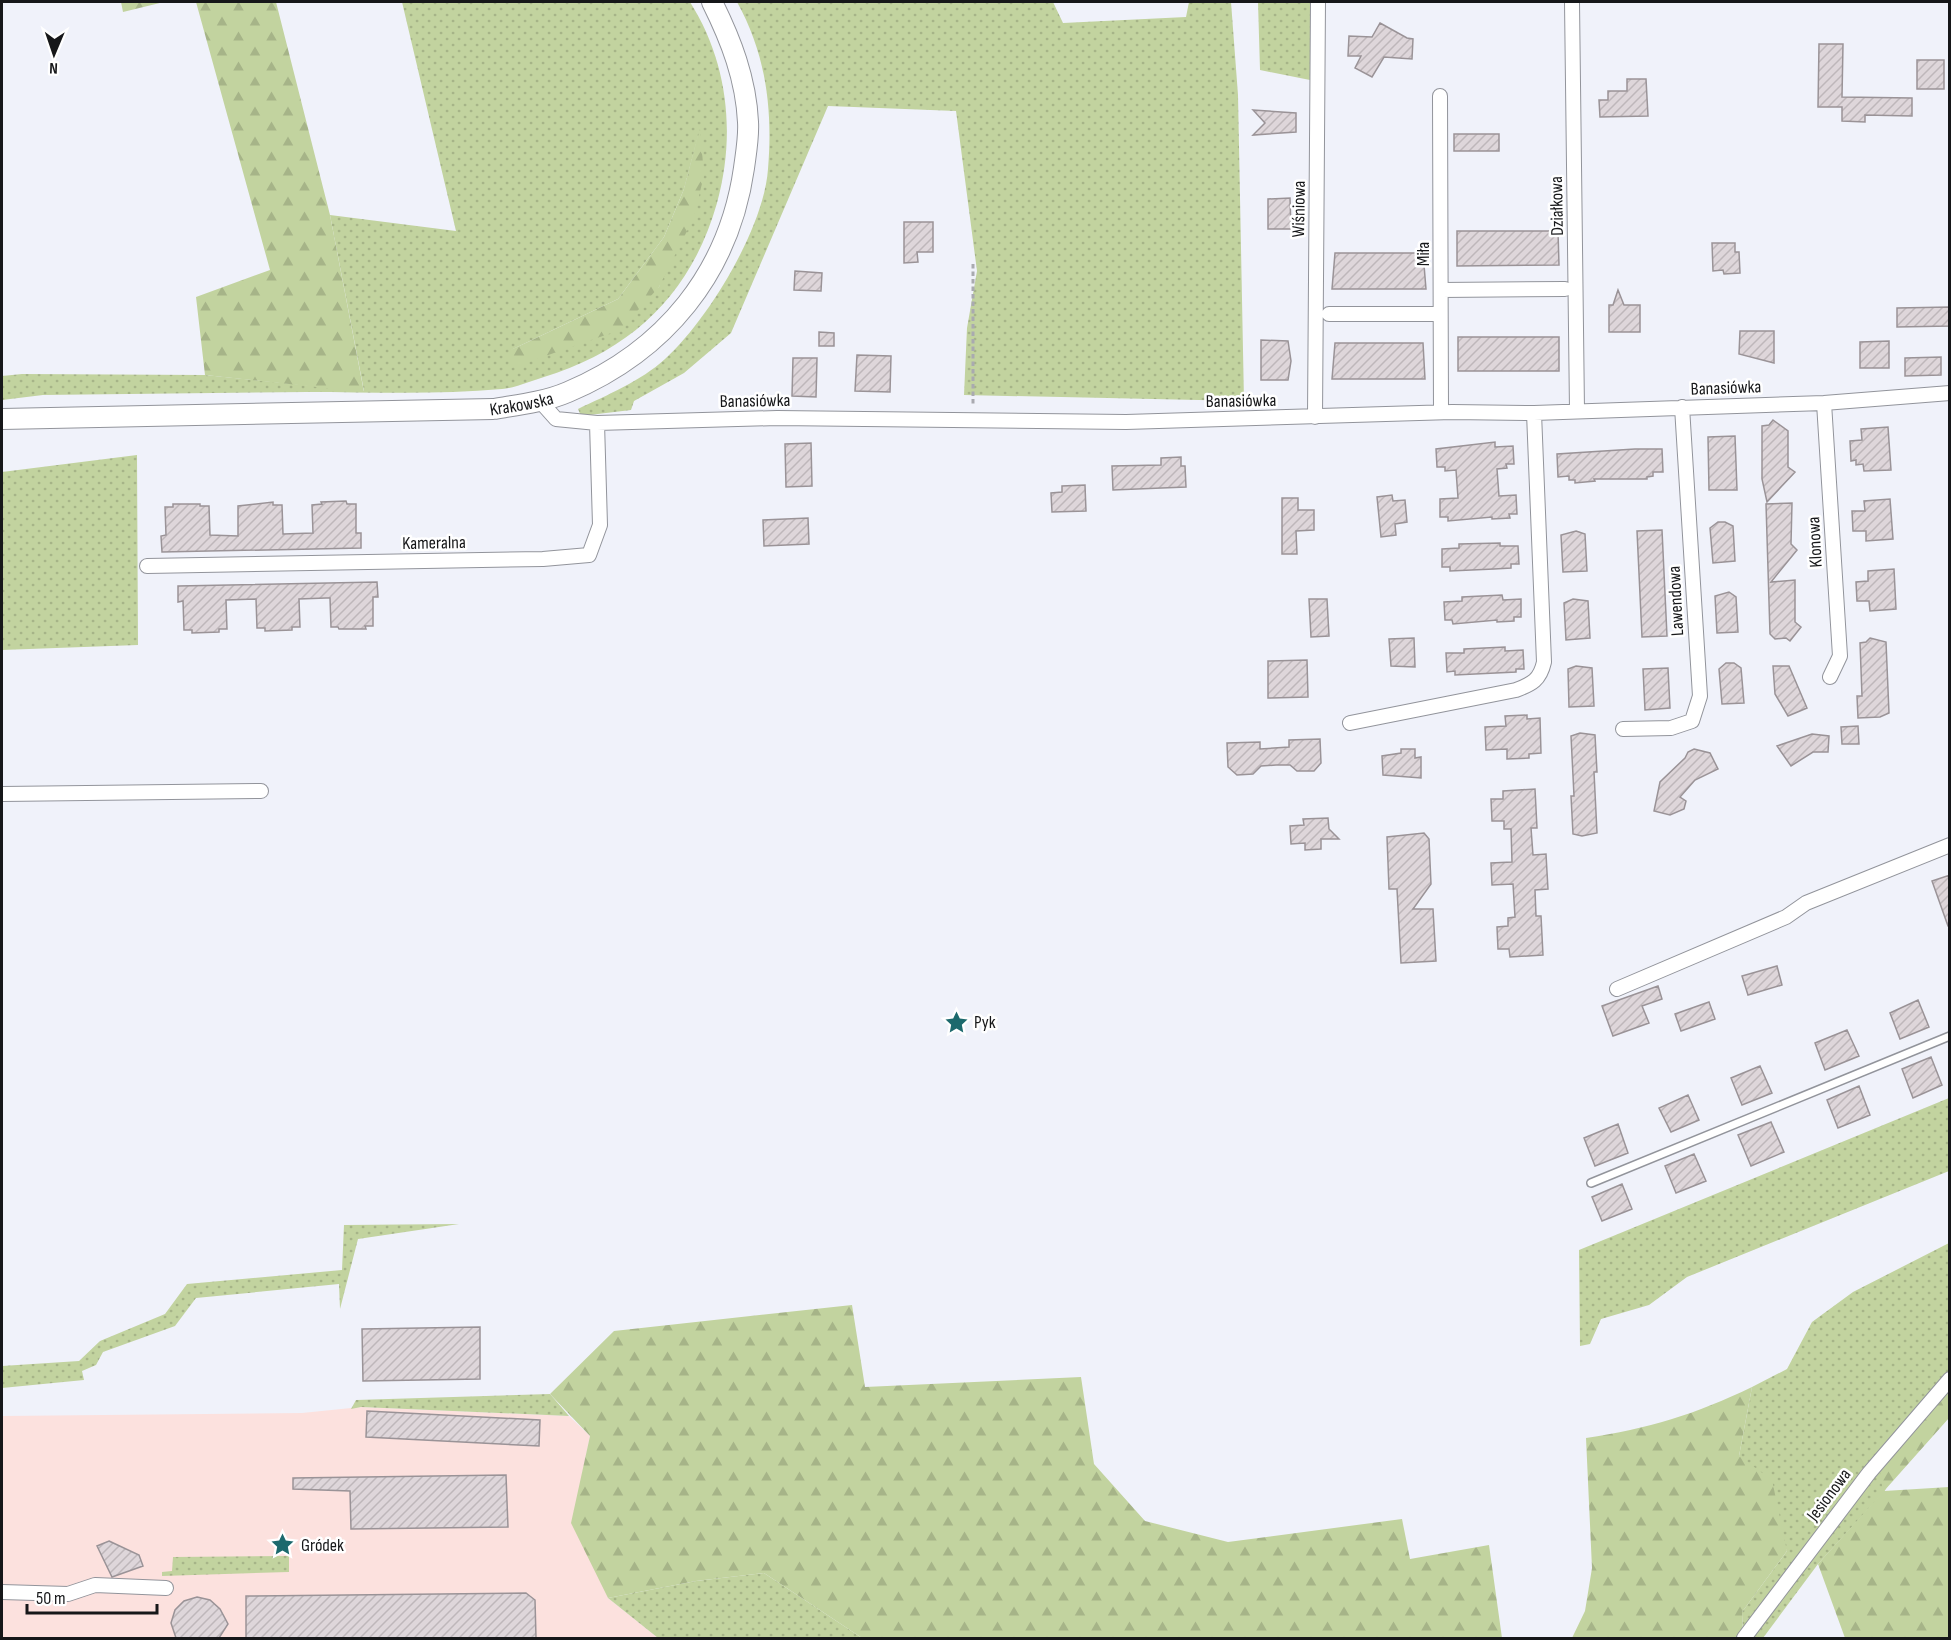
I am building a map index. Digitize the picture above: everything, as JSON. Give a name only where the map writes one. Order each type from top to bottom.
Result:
[{"type":"main road","name":"Krakowska","points":[[2,419],[232,413],[440,412],[493,409],[540,401],[567,393],[609,373],[652,341],[679,316],[721,251],[735,216],[742,181],[748,122],[738,62],[712,2]]},
{"type":"street","name":"Wiśniowa","points":[[1315,417],[1318,2]]},
{"type":"street","name":"Działkowa","points":[[1572,2],[1577,410]]},
{"type":"street","name":"Miła","points":[[1440,96],[1441,412]]},
{"type":"street","points":[[1442,290],[1565,289]]},
{"type":"street","points":[[1329,314],[1440,314]]},
{"type":"street","name":"Banasiówka","points":[[540,401],[547,412],[556,419],[597,423],[777,418],[1126,422],[1441,412],[1534,413],[1682,408],[1824,403],[1950,393]]},
{"type":"street","name":"Klonowa","points":[[1824,403],[1840,656],[1830,677]]},
{"type":"street","name":"Lawendowa","points":[[1623,729],[1671,728],[1692,721],[1700,696],[1682,408]]},
{"type":"street","points":[[1350,723],[1516,690],[1534,684],[1542,674],[1544,662],[1534,413]]},
{"type":"street","name":"Kameralna","points":[[147,566],[543,559],[589,555],[600,525],[597,423]]},
{"type":"street","points":[[2,794],[261,791]]},
{"type":"street","points":[[1617,989],[1786,917],[1806,903],[1950,845]]},
{"type":"street","name":"Jesionowa","points":[[1744,1638],[1869,1473],[1950,1379]]},
{"type":"street","points":[[2,1592],[68,1593],[95,1586],[166,1588]]},
{"type":"lane","points":[[1591,1183],[1950,1036]]},
{"type":"path","points":[[973,264],[974,420]]},
{"type":"shaded area","points":[[361,1407],[569,1416],[590,1436],[582,1475],[608,1598],[658,1638],[2,1638],[2,1416],[302,1413]]},
{"type":"green space","points":[[121,2],[164,2],[123,12]]},
{"type":"green space","points":[[196,2],[276,2],[330,215],[364,392],[205,375],[196,297],[270,270]]},
{"type":"green space","points":[[402,2],[690,2],[713,49],[725,99],[726,151],[717,203],[706,235],[692,264],[675,290],[631,334],[605,351],[576,365],[518,386],[478,391],[43,395],[2,400],[2,376],[22,374],[205,375],[364,391],[330,215],[456,231]],"holes":[[[699,132],[659,287],[511,350],[618,299],[664,237],[684,189]]]},
{"type":"green space","points":[[737,2],[1053,2],[1063,23],[1186,17],[1189,2],[1231,2],[1238,95],[1244,401],[964,395],[967,328],[977,271],[956,111],[828,106],[731,333],[684,373],[634,401],[631,410],[581,416],[578,409],[623,387],[656,367],[682,342],[699,321],[731,272],[756,218],[764,193],[768,169],[768,104],[755,42]]},
{"type":"green space","points":[[1258,2],[1325,2],[1325,83],[1260,70]]},
{"type":"green space","points":[[700,129],[704,175],[694,217],[659,287],[620,330],[508,369],[511,350],[618,299],[664,237],[684,189]]},
{"type":"green space","points":[[137,455],[138,645],[2,650],[2,472]]},
{"type":"green space","points":[[1949,1098],[1949,1171],[1687,1277],[1649,1305],[1601,1319],[1590,1344],[1580,1346],[1579,1250]]},
{"type":"green space","points":[[459,1224],[358,1239],[340,1309],[339,1284],[196,1298],[175,1326],[103,1352],[96,1365],[82,1371],[84,1380],[2,1388],[2,1366],[79,1361],[100,1341],[165,1314],[187,1284],[342,1270],[344,1225]]},
{"type":"green space","points":[[1949,1243],[1949,1381],[1884,1492],[1818,1564],[1763,1638],[1743,1638],[1742,1612],[1787,1551],[1739,1456],[1752,1387],[1787,1369],[1812,1322],[1853,1292]]},
{"type":"green space","points":[[852,1305],[865,1387],[1081,1377],[1094,1464],[1145,1521],[1228,1542],[1402,1519],[1410,1559],[1489,1545],[1502,1638],[862,1638],[764,1573],[696,1581],[608,1598],[571,1523],[590,1436],[550,1394],[614,1331]]},
{"type":"green space","points":[[1949,1381],[1949,1418],[1884,1491],[1949,1487],[1949,1638],[1845,1638],[1818,1564],[1883,1492],[1879,1465]]},
{"type":"green space","points":[[1752,1387],[1739,1456],[1772,1480],[1787,1551],[1742,1612],[1743,1638],[1572,1638],[1585,1611],[1592,1568],[1586,1438],[1671,1419]]},
{"type":"green space","points":[[550,1394],[569,1416],[361,1407],[351,1409],[356,1400]]},
{"type":"green space","points":[[289,1556],[289,1572],[162,1576],[162,1572],[172,1571],[173,1557]]},
{"type":"green space","points":[[764,1573],[862,1638],[658,1638],[608,1598],[696,1581]]},
{"type":"building","points":[[1380,23],[1413,39],[1412,59],[1384,57],[1372,77],[1355,68],[1361,56],[1348,56],[1349,36],[1372,37]]},
{"type":"building","points":[[1819,44],[1843,44],[1842,97],[1912,98],[1912,116],[1865,115],[1865,122],[1842,121],[1842,107],[1818,107]]},
{"type":"building","points":[[1917,60],[1944,60],[1944,89],[1917,89]]},
{"type":"building","points":[[1627,79],[1646,79],[1648,116],[1600,117],[1599,100],[1608,100],[1608,91],[1627,91]]},
{"type":"building","points":[[1253,110],[1296,113],[1296,132],[1253,135],[1265,123]]},
{"type":"building","points":[[1454,134],[1499,134],[1499,151],[1454,151]]},
{"type":"building","points":[[1290,198],[1291,229],[1268,229],[1268,199]]},
{"type":"building","points":[[904,222],[933,222],[933,252],[917,252],[918,262],[904,263]]},
{"type":"building","points":[[1457,231],[1558,231],[1559,265],[1457,266]]},
{"type":"building","points":[[1712,243],[1735,243],[1735,252],[1739,252],[1740,273],[1724,274],[1723,270],[1713,271]]},
{"type":"building","points":[[1335,253],[1423,253],[1426,289],[1332,289]]},
{"type":"building","points":[[795,271],[822,273],[821,291],[794,290]]},
{"type":"building","points":[[1618,290],[1624,305],[1640,305],[1640,332],[1609,332],[1609,305],[1613,305]]},
{"type":"building","points":[[1950,307],[1950,326],[1897,327],[1897,308]]},
{"type":"building","points":[[1740,331],[1774,331],[1774,363],[1739,354]]},
{"type":"building","points":[[819,332],[834,333],[834,346],[819,346]]},
{"type":"building","points":[[1458,337],[1559,337],[1559,371],[1458,371]]},
{"type":"building","points":[[1261,340],[1288,341],[1291,361],[1288,380],[1261,380]]},
{"type":"building","points":[[1889,341],[1889,368],[1860,368],[1860,342]]},
{"type":"building","points":[[1335,343],[1423,343],[1425,379],[1332,379]]},
{"type":"building","points":[[857,355],[891,356],[890,392],[855,391]]},
{"type":"building","points":[[1941,357],[1941,375],[1905,376],[1905,358]]},
{"type":"building","points":[[793,358],[817,358],[816,397],[792,396]]},
{"type":"building","points":[[1773,420],[1788,431],[1788,467],[1795,472],[1767,502],[1762,479],[1762,426],[1769,425]]},
{"type":"building","points":[[1888,427],[1891,470],[1864,471],[1863,464],[1856,465],[1856,460],[1851,461],[1850,441],[1862,440],[1861,429]]},
{"type":"building","points":[[1735,436],[1737,490],[1709,490],[1708,437]]},
{"type":"building","points":[[1495,442],[1495,447],[1513,446],[1514,464],[1506,464],[1507,468],[1497,469],[1499,496],[1516,495],[1517,514],[1509,514],[1510,518],[1492,519],[1492,517],[1448,521],[1448,517],[1440,517],[1440,499],[1458,498],[1456,470],[1445,471],[1445,467],[1437,467],[1436,449]]},
{"type":"building","points":[[811,443],[812,486],[786,487],[785,444]]},
{"type":"building","points":[[1662,449],[1663,472],[1653,472],[1653,476],[1647,479],[1594,479],[1595,481],[1575,483],[1575,480],[1569,480],[1569,476],[1558,477],[1557,454]]},
{"type":"building","points":[[1181,457],[1181,466],[1185,466],[1186,487],[1113,490],[1112,466],[1161,465],[1161,458]]},
{"type":"building","points":[[1085,485],[1086,511],[1052,512],[1051,493],[1062,492],[1062,486]]},
{"type":"building","points":[[1392,495],[1393,501],[1405,500],[1407,522],[1395,524],[1396,535],[1381,537],[1377,497]]},
{"type":"building","points":[[1282,498],[1298,498],[1298,510],[1314,510],[1314,530],[1296,531],[1297,554],[1282,554]]},
{"type":"building","points":[[1890,499],[1893,539],[1866,541],[1866,531],[1853,531],[1852,511],[1865,511],[1864,501]]},
{"type":"building","points":[[346,501],[347,504],[356,504],[356,533],[361,533],[361,548],[162,552],[161,536],[166,535],[165,507],[173,507],[173,504],[209,506],[210,535],[238,536],[238,506],[273,502],[273,505],[282,505],[283,534],[313,533],[312,505],[322,504],[321,502]]},
{"type":"building","points":[[1792,503],[1791,544],[1797,550],[1771,582],[1795,580],[1795,622],[1801,627],[1790,641],[1786,638],[1775,639],[1770,634],[1766,504]]},
{"type":"building","points":[[808,518],[809,544],[764,546],[763,520]]},
{"type":"building","points":[[1718,522],[1725,522],[1733,526],[1735,561],[1713,563],[1710,528]]},
{"type":"building","points":[[1662,530],[1667,636],[1642,637],[1637,531]]},
{"type":"building","points":[[1576,531],[1585,534],[1587,571],[1563,572],[1561,535]]},
{"type":"building","points":[[1500,543],[1500,546],[1518,546],[1519,564],[1511,564],[1511,568],[1450,571],[1450,567],[1442,567],[1442,549],[1459,548],[1459,544]]},
{"type":"building","points":[[1894,569],[1896,609],[1870,611],[1869,601],[1857,601],[1856,582],[1868,581],[1868,571]]},
{"type":"building","points":[[377,582],[378,597],[373,597],[373,626],[365,626],[366,629],[331,627],[330,598],[326,598],[299,599],[300,627],[292,627],[292,630],[265,631],[265,628],[257,628],[256,599],[226,600],[227,629],[219,629],[219,632],[192,633],[192,630],[184,630],[183,601],[178,602],[178,586]]},
{"type":"building","points":[[1729,592],[1736,597],[1738,632],[1717,633],[1715,596]]},
{"type":"building","points":[[1502,595],[1503,600],[1521,599],[1521,617],[1514,617],[1514,621],[1497,622],[1497,620],[1453,624],[1452,620],[1445,620],[1444,602],[1462,601],[1462,597]]},
{"type":"building","points":[[1309,599],[1327,599],[1329,636],[1311,637]]},
{"type":"building","points":[[1573,599],[1588,601],[1590,638],[1566,640],[1564,603]]},
{"type":"building","points":[[1414,638],[1415,667],[1391,666],[1389,639]]},
{"type":"building","points":[[1870,638],[1886,642],[1889,713],[1880,717],[1858,718],[1857,696],[1862,696],[1860,643]]},
{"type":"building","points":[[1505,647],[1505,651],[1523,650],[1524,669],[1516,669],[1516,672],[1455,675],[1455,671],[1447,672],[1446,653],[1464,653],[1464,649]]},
{"type":"building","points":[[1307,660],[1308,697],[1268,698],[1268,661]]},
{"type":"building","points":[[1726,663],[1734,663],[1741,668],[1744,703],[1722,704],[1719,669]]},
{"type":"building","points":[[1576,666],[1592,668],[1594,706],[1569,707],[1568,669]]},
{"type":"building","points":[[1773,666],[1789,666],[1807,708],[1788,716],[1775,694]]},
{"type":"building","points":[[1668,668],[1670,708],[1645,710],[1643,669]]},
{"type":"building","points":[[1527,715],[1527,719],[1540,718],[1541,753],[1529,754],[1529,758],[1507,759],[1507,749],[1486,750],[1485,727],[1506,726],[1505,716]]},
{"type":"building","points":[[1858,726],[1859,744],[1842,744],[1841,727]]},
{"type":"building","points":[[1580,733],[1595,735],[1597,772],[1594,772],[1597,833],[1582,836],[1573,834],[1571,796],[1574,796],[1571,736]]},
{"type":"building","points":[[1812,734],[1829,736],[1828,752],[1813,752],[1791,766],[1777,746]]},
{"type":"building","points":[[1320,739],[1321,763],[1314,771],[1297,771],[1290,765],[1276,765],[1261,766],[1253,774],[1237,775],[1228,767],[1227,743],[1260,742],[1260,749],[1289,747],[1289,740]]},
{"type":"building","points":[[1401,749],[1415,749],[1415,758],[1421,757],[1421,778],[1383,775],[1382,756],[1401,753]]},
{"type":"building","points":[[1694,749],[1710,753],[1718,769],[1695,780],[1680,797],[1686,801],[1684,809],[1670,815],[1654,811],[1660,782],[1685,758],[1688,752]]},
{"type":"building","points":[[1535,789],[1537,828],[1531,828],[1533,855],[1546,854],[1548,889],[1535,890],[1536,916],[1541,916],[1543,955],[1510,957],[1509,949],[1498,949],[1497,927],[1508,926],[1508,918],[1515,917],[1513,884],[1492,885],[1491,863],[1512,862],[1511,829],[1504,829],[1504,821],[1492,821],[1491,799],[1503,799],[1503,791]]},
{"type":"building","points":[[1328,818],[1329,829],[1339,839],[1321,839],[1321,849],[1305,850],[1305,843],[1291,844],[1290,826],[1304,825],[1303,819]]},
{"type":"building","points":[[1424,833],[1429,839],[1431,884],[1413,909],[1433,909],[1436,961],[1401,963],[1397,889],[1389,889],[1387,837]]},
{"type":"building","points":[[1950,875],[1950,926],[1948,926],[1932,881]]},
{"type":"building","points":[[1777,966],[1782,985],[1748,995],[1742,976]]},
{"type":"building","points":[[1658,986],[1662,999],[1642,1006],[1649,1023],[1613,1036],[1602,1006]]},
{"type":"building","points":[[1918,1000],[1929,1027],[1900,1039],[1890,1013]]},
{"type":"building","points":[[1709,1002],[1715,1019],[1681,1031],[1675,1014]]},
{"type":"building","points":[[1847,1030],[1859,1056],[1825,1070],[1815,1043]]},
{"type":"building","points":[[1931,1057],[1942,1085],[1913,1098],[1902,1069]]},
{"type":"building","points":[[1760,1066],[1772,1093],[1742,1105],[1731,1078]]},
{"type":"building","points":[[1859,1086],[1870,1115],[1838,1128],[1827,1100]]},
{"type":"building","points":[[1688,1095],[1699,1120],[1671,1132],[1659,1108]]},
{"type":"building","points":[[1771,1122],[1784,1152],[1751,1166],[1738,1135]]},
{"type":"building","points":[[1618,1124],[1628,1153],[1595,1166],[1584,1138]]},
{"type":"building","points":[[1694,1154],[1706,1181],[1676,1193],[1665,1166]]},
{"type":"building","points":[[1622,1184],[1632,1209],[1602,1221],[1592,1197]]},
{"type":"building","points":[[480,1327],[480,1379],[363,1381],[362,1329]]},
{"type":"building","points":[[367,1411],[540,1420],[539,1446],[366,1437]]},
{"type":"building","points":[[506,1475],[508,1527],[351,1529],[350,1491],[293,1489],[293,1478]]},
{"type":"building","points":[[109,1541],[139,1555],[143,1566],[112,1577],[97,1546]]},
{"type":"building","points":[[526,1593],[535,1600],[536,1638],[246,1638],[246,1596]]},
{"type":"building","points":[[197,1597],[210,1600],[220,1609],[228,1624],[219,1638],[176,1638],[171,1623],[175,1610],[184,1601]]},
{"type":"place","name":"Pyk","points":[[956,1022]]},
{"type":"place","name":"Gródek","points":[[283,1545]]}]
